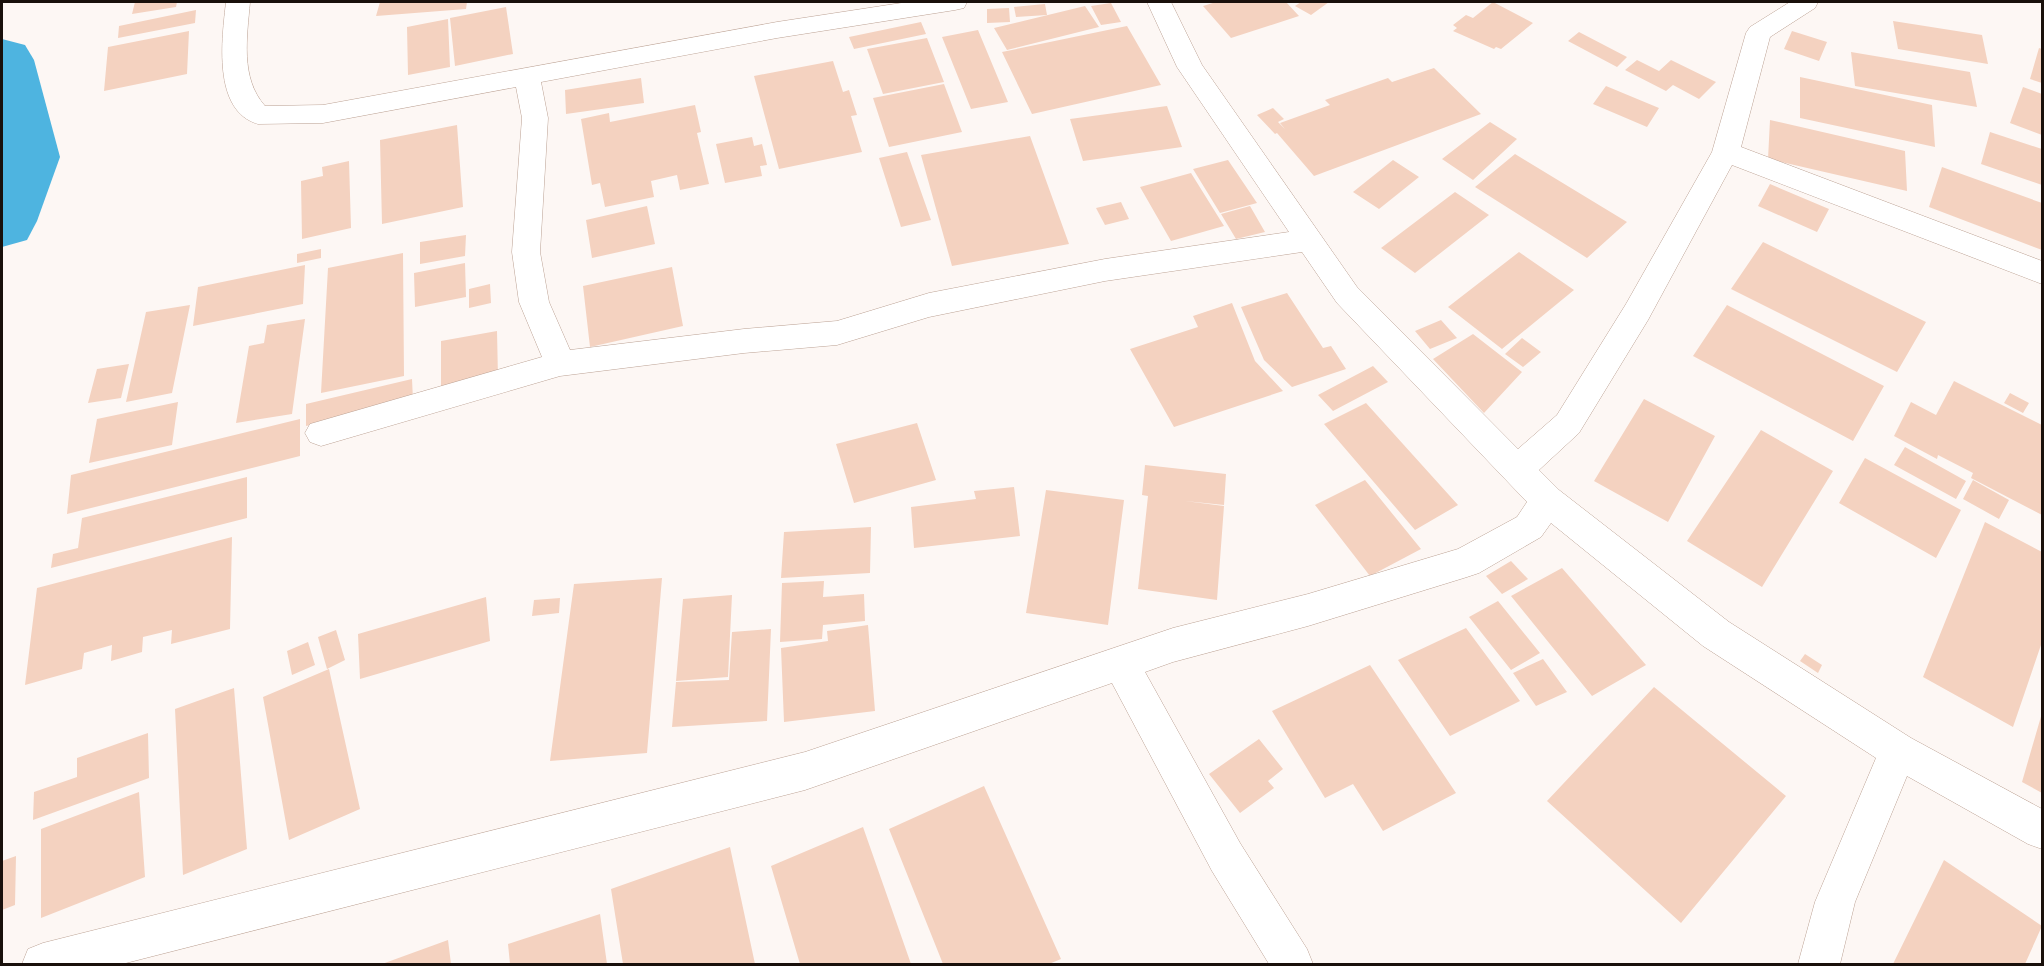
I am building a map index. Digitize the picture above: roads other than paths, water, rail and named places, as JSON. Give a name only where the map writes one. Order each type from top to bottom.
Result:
[{"type":"street","points":[[238,2],[235,38],[238,85],[258,116],[323,114],[777,30],[955,2]]},
{"type":"street","points":[[1159,2],[1190,67],[1347,295],[1547,500],[1716,634],[1898,750],[2043,830]]},
{"type":"street","points":[[1518,469],[1568,424],[1636,312],[1726,153],[1759,33],[1806,2]]},
{"type":"street","points":[[527,75],[535,118],[525,252],[534,302],[560,364]]},
{"type":"street","points":[[1726,153],[2043,273]]},
{"type":"street","points":[[321,433],[560,364],[744,341],[837,333],[941,302],[1105,270],[1310,240]]},
{"type":"street","points":[[43,964],[805,771],[1173,645],[1308,610],[1467,562],[1528,527],[1547,500]]},
{"type":"street","points":[[1121,664],[1226,857],[1292,964]]},
{"type":"street","points":[[1819,964],[1835,902],[1898,750]]},
{"type":"waterway","points":[[2,60],[26,157],[2,221]]}]
